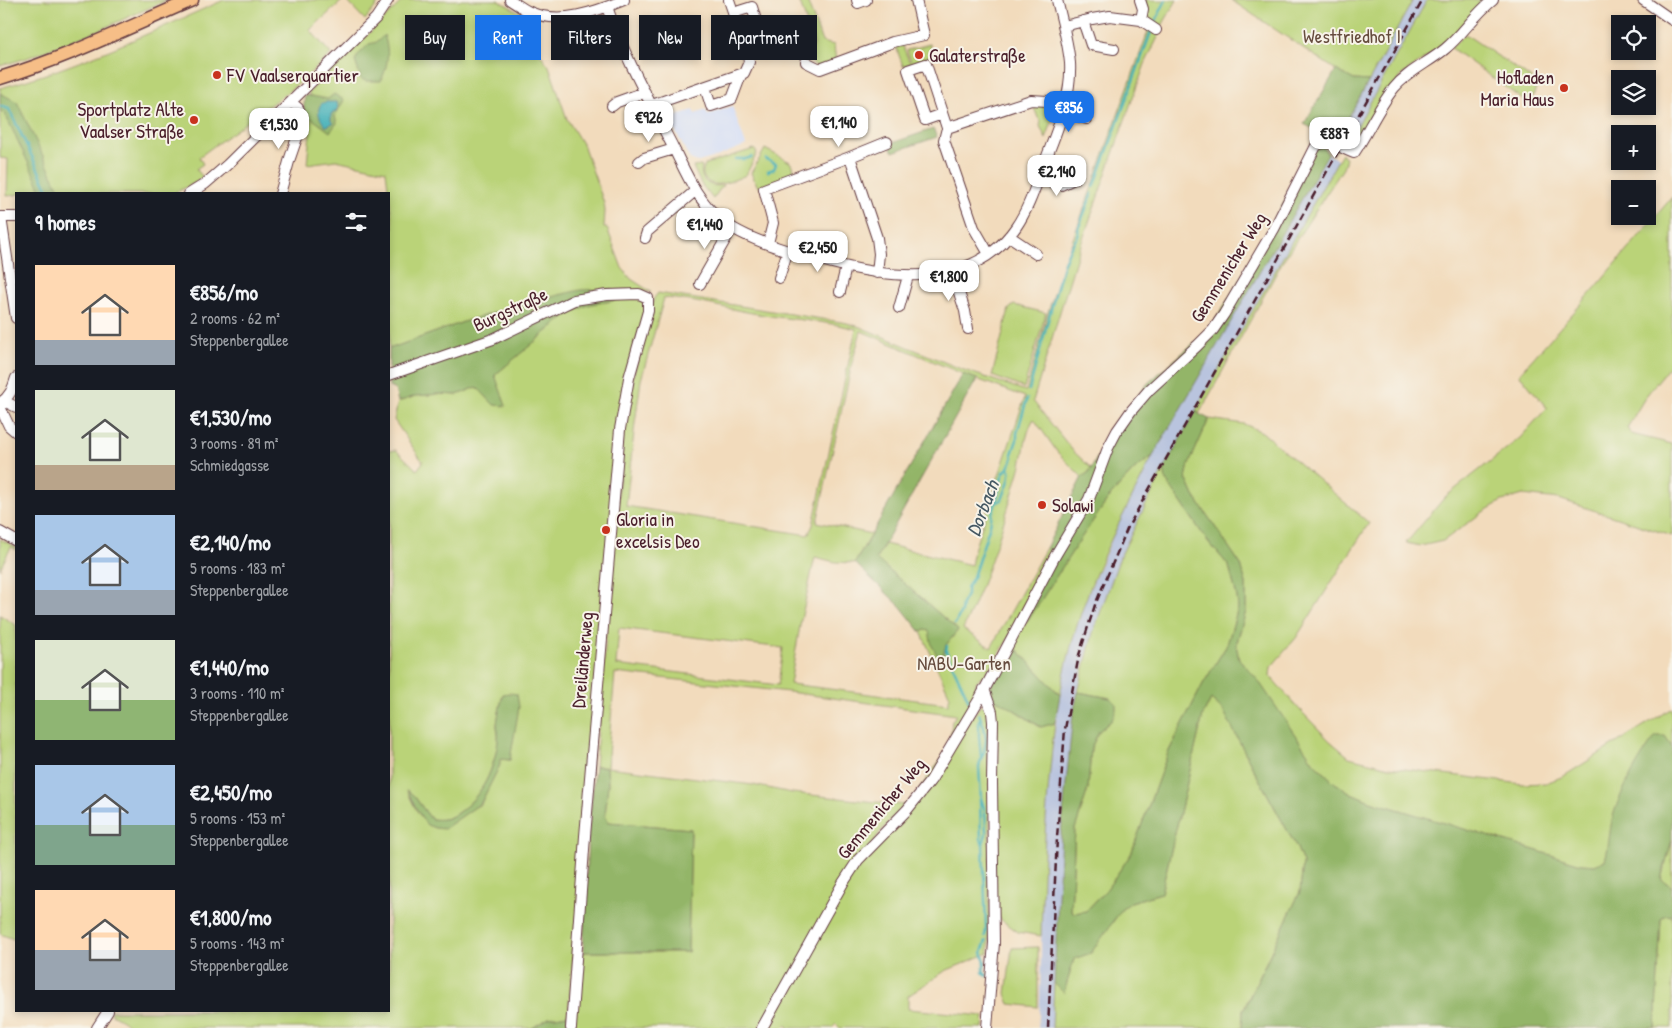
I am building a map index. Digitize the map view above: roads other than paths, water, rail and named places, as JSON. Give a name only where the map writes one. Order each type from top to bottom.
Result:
[{"type":"main road","points":[[0,78],[27,70],[64,55],[192,0]]},
{"type":"street","points":[[192,192],[205,184],[227,165],[376,18],[388,0]]},
{"type":"street","points":[[513,1],[529,12],[560,18],[607,7],[624,0]]},
{"type":"street","points":[[729,0],[733,13],[752,7],[754,15]]},
{"type":"street","points":[[857,0],[858,3],[866,0]]},
{"type":"street","points":[[806,62],[820,69],[893,42],[924,35],[916,0]]},
{"type":"street","points":[[629,59],[695,191],[709,209],[732,228],[745,235],[788,250],[846,267],[908,276],[939,274],[976,263],[989,254],[1010,236],[1027,210],[1064,108],[1069,89],[1070,64],[1058,0]]},
{"type":"street","points":[[1064,26],[1110,16],[1148,25],[1140,0]]},
{"type":"street","name":"Gemmenicher Weg","points":[[762,1028],[843,883],[858,860],[907,810],[931,780],[952,747],[1055,556],[1089,499],[1108,448],[1117,430],[1149,390],[1213,330],[1274,229],[1316,146],[1321,142],[1330,142],[1354,153],[1384,103],[1400,81],[1444,50],[1477,14],[1493,0]]},
{"type":"street","points":[[1643,0],[1672,20]]},
{"type":"street","points":[[607,7],[610,15]]},
{"type":"street","points":[[1083,21],[1091,45],[1114,50]]},
{"type":"street","points":[[705,87],[711,106],[732,99],[749,60]]},
{"type":"street","points":[[942,114],[925,120],[908,70],[926,64],[948,128],[944,140],[972,220],[989,254]]},
{"type":"street","points":[[652,105],[741,75]]},
{"type":"street","points":[[612,106],[617,102],[645,92]]},
{"type":"street","points":[[948,128],[1030,100],[1047,100],[1088,119]]},
{"type":"street","points":[[281,192],[302,116],[298,108],[291,102]]},
{"type":"street","points":[[768,243],[774,223],[764,189],[888,142]]},
{"type":"street","points":[[639,162],[644,158],[674,148]]},
{"type":"street","points":[[850,157],[877,238],[879,254],[877,273]]},
{"type":"street","points":[[1039,178],[1062,188],[1074,179]]},
{"type":"street","points":[[645,238],[647,232],[695,191]]},
{"type":"street","points":[[15,217],[0,218],[13,268],[15,300]]},
{"type":"street","points":[[700,284],[732,228]]},
{"type":"street","points":[[1010,236],[1036,254]]},
{"type":"street","points":[[779,278],[788,250]]},
{"type":"street","points":[[840,292],[846,267]]},
{"type":"street","points":[[952,271],[965,311],[968,329]]},
{"type":"street","points":[[899,308],[908,276]]},
{"type":"street","name":"Burgstraße","points":[[390,375],[493,339],[574,300],[607,295],[639,294],[648,298]]},
{"type":"street","name":"Dreiländerweg","points":[[571,1028],[585,836],[620,428],[629,378],[648,311],[648,298]]},
{"type":"street","points":[[1,404],[13,389],[15,382]]},
{"type":"street","points":[[1,404],[15,407]]},
{"type":"street","points":[[1,404],[9,426],[15,431]]},
{"type":"street","points":[[0,532],[15,540]]},
{"type":"street","points":[[984,689],[992,712],[993,722],[994,943],[987,1028]]},
{"type":"street","points":[[97,1028],[107,1012]]},
{"type":"water","points":[[337,102],[338,107],[337,111],[331,114],[331,121],[333,123],[325,126],[320,117],[319,109],[322,103]]},
{"type":"waterway","name":"Dorbach","points":[[1154,24],[1166,0]]},
{"type":"waterway","name":"Dorbach","points":[[1094,187],[1152,29]]},
{"type":"waterway","points":[[0,106],[9,109],[49,192]]},
{"type":"waterway","points":[[736,159],[752,157]]},
{"type":"waterway","points":[[766,159],[776,164],[774,169],[768,171]]},
{"type":"waterway","name":"Dorbach","points":[[1029,390],[1064,262],[1078,236],[1078,229],[1092,193]]},
{"type":"waterway","name":"Dorbach","points":[[955,624],[967,595],[967,588],[973,577],[992,513],[996,503],[1002,500],[1008,483],[1009,467],[1027,399]]},
{"type":"waterway","points":[[996,503],[1002,475],[1009,467]]},
{"type":"waterway","name":"Dorbach","points":[[947,646],[946,651],[969,701]]},
{"type":"waterway","name":"Dorbach","points":[[979,714],[986,740],[979,767],[986,834],[983,844],[985,936]]},
{"type":"waterway","points":[[979,720],[981,757]]},
{"type":"waterway","points":[[980,799],[981,839],[983,844]]},
{"type":"waterway","name":"Dorbach","points":[[986,941],[982,952],[985,961],[983,972],[987,976]]},
{"type":"railway","points":[[1048,1028],[1057,838],[1065,729],[1079,655],[1095,605],[1128,527],[1423,0]]},
{"type":"place","name":"Galaterstraße","points":[[919,55]]},
{"type":"place","name":"FV Vaalserquartier","points":[[217,75]]},
{"type":"place","name":"Hofladen Maria Haus","points":[[1564,88]]},
{"type":"place","name":"Sportplatz Alte Vaalser Straße","points":[[194,120]]},
{"type":"place","name":"Solawi","points":[[1042,505]]},
{"type":"place","name":"Gloria in excelsis Deo","points":[[606,530]]},
{"type":"park label","name":"Westfriedhof I","points":[[1352,36]]},
{"type":"park label","name":"NABU-Garten","points":[[964,663]]}]
